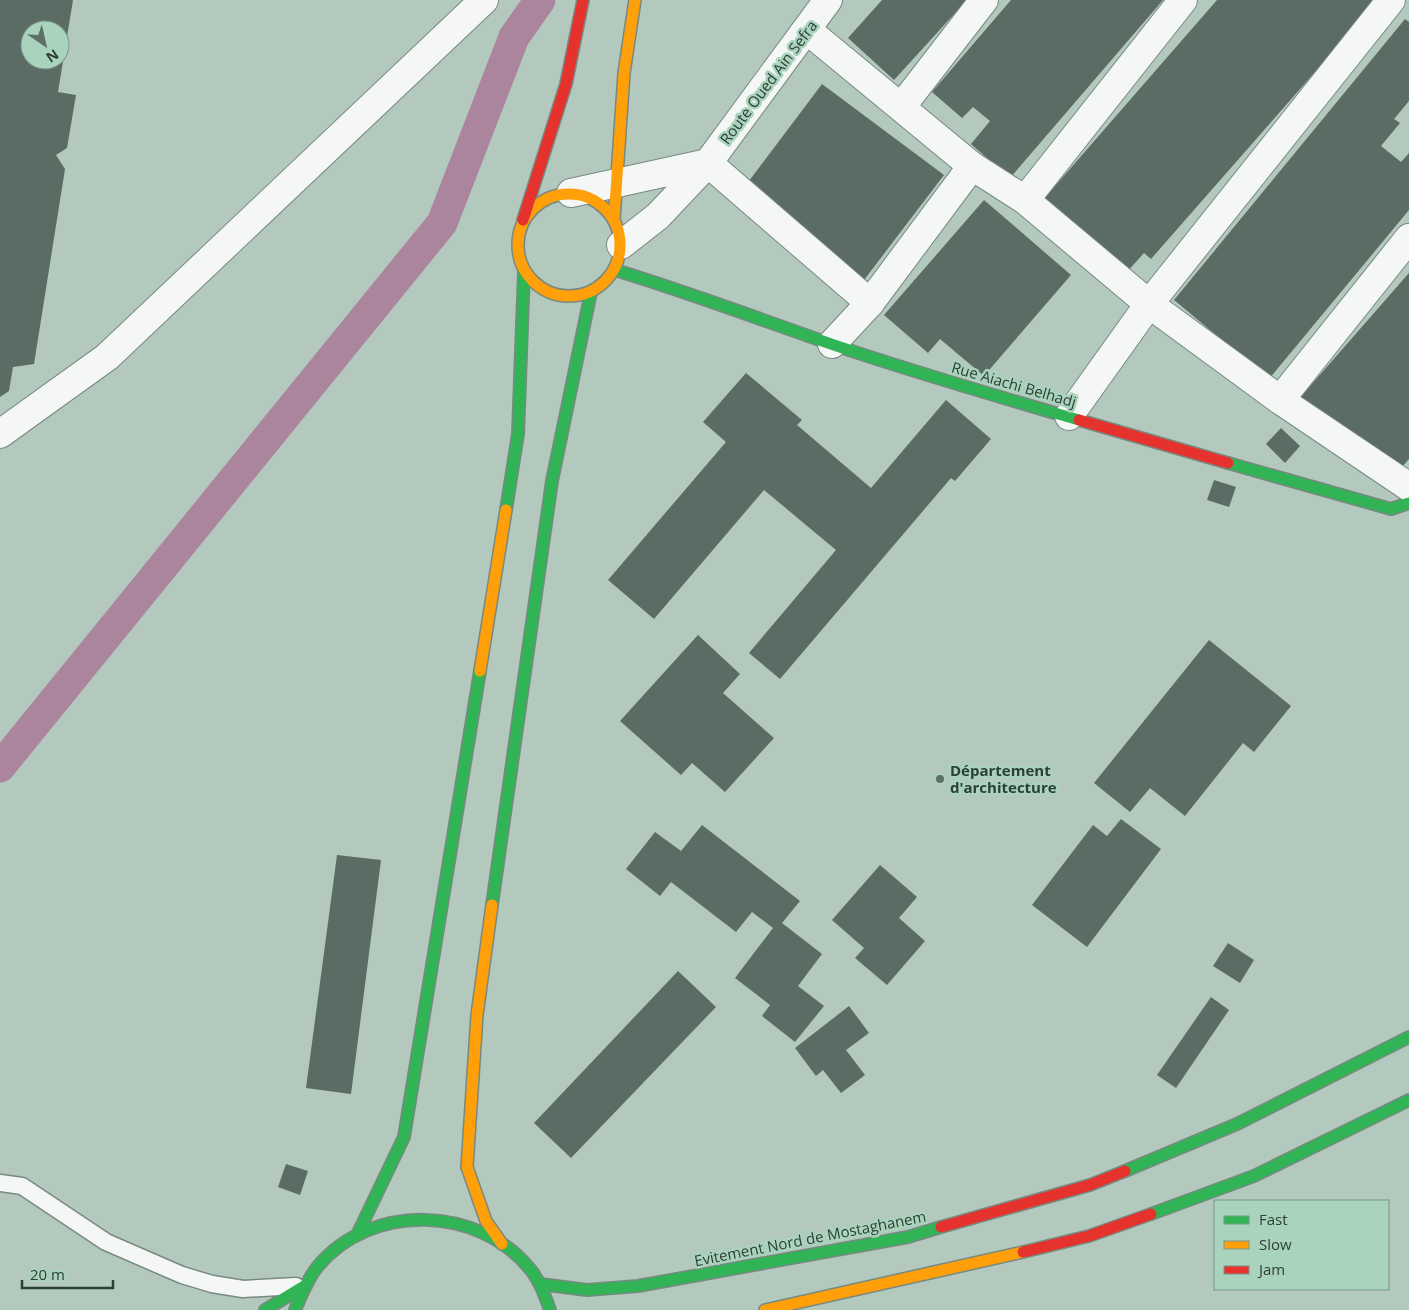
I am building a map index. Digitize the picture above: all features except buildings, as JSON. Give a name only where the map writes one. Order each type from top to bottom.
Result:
[{"type":"main road","points":[[357,1235],[404,1138],[518,434],[524,272],[517,242],[520,227],[559,105],[580,23],[583,0]]},
{"type":"main road","points":[[524,272],[534,283],[547,292],[561,296],[576,296],[591,292],[605,282],[617,245],[616,182],[624,73],[635,0]]},
{"type":"main road","points":[[520,227],[528,213],[540,202],[555,195],[571,193],[588,197],[603,206],[617,245]]},
{"type":"main road","name":"Rue Aiachi Belhadj","points":[[617,245],[706,298],[832,344],[981,392],[1390,508],[1409,503]]},
{"type":"main road","points":[[502,1244],[486,1220],[467,1168],[477,1015],[552,481],[591,292]]},
{"type":"main road","name":"Evitement Nord de Mostaghanem","points":[[540,1284],[586,1290],[638,1286],[908,1237],[1090,1185],[1237,1124],[1409,1037]]},
{"type":"main road","points":[[765,1310],[971,1265],[1089,1236],[1254,1176],[1409,1100]]},
{"type":"main road","points":[[295,1310],[306,1285],[328,1257],[357,1235],[393,1222],[431,1219],[468,1226],[502,1244],[523,1262],[540,1284],[550,1310]]},
{"type":"main road","points":[[264,1310],[306,1285]]},
{"type":"street","points":[[0,434],[107,357],[484,0]]},
{"type":"street","name":"Route Oued Ain Sefra","points":[[617,245],[658,216],[708,163],[828,0]]},
{"type":"street","points":[[902,106],[984,0]]},
{"type":"street","points":[[1025,200],[1183,0]]},
{"type":"street","points":[[1069,416],[1149,304],[1392,0]]},
{"type":"street","points":[[807,30],[902,106],[972,166],[1025,200],[1149,304],[1280,400],[1409,487]]},
{"type":"street","points":[[571,193],[708,163],[870,302]]},
{"type":"street","points":[[832,344],[870,302],[972,166]]},
{"type":"street","points":[[1280,400],[1409,238]]},
{"type":"lane","points":[[0,1183],[22,1186],[106,1242],[182,1275],[212,1284],[243,1288],[275,1288],[306,1285]]},
{"type":"waterway","points":[[0,767],[442,223],[514,37],[540,0]]},
{"type":"traffic: fast","points":[[615,270],[696,296],[831,344],[1079,420]]},
{"type":"traffic: fast","points":[[506,510],[518,434],[524,272]]},
{"type":"traffic: fast","points":[[492,905],[552,481],[591,292]]},
{"type":"traffic: fast","points":[[1228,463],[1391,509],[1409,503]]},
{"type":"traffic: fast","points":[[357,1235],[404,1137],[480,671]]},
{"type":"traffic: fast","points":[[1125,1171],[1237,1124],[1409,1037]]},
{"type":"traffic: fast","points":[[1151,1214],[1254,1176],[1409,1100]]},
{"type":"traffic: fast","points":[[295,1310],[314,1271],[340,1245],[366,1231],[395,1222],[424,1220],[454,1223],[482,1233],[508,1248],[534,1274],[550,1310]]},
{"type":"traffic: fast","points":[[540,1284],[587,1290],[638,1286],[908,1237],[941,1227]]},
{"type":"traffic: fast","points":[[265,1310],[306,1285]]},
{"type":"traffic: slow","points":[[614,220],[624,73],[635,0]]},
{"type":"traffic: slow","points":[[569,194],[589,197],[598,202],[612,216],[617,225],[620,245],[617,265],[612,274],[598,288],[589,293],[569,296],[549,293],[540,288],[526,274],[521,265],[518,245],[521,225],[526,216],[540,202],[549,197],[569,194]]},
{"type":"traffic: slow","points":[[480,671],[506,510]]},
{"type":"traffic: slow","points":[[492,905],[477,1015],[467,1167],[486,1221],[502,1244]]},
{"type":"traffic: slow","points":[[765,1310],[1023,1252]]},
{"type":"traffic: jam","points":[[523,220],[566,84],[583,0]]},
{"type":"traffic: jam","points":[[1079,420],[1228,463]]},
{"type":"traffic: jam","points":[[941,1227],[1090,1185],[1125,1171]]},
{"type":"traffic: jam","points":[[1023,1252],[1089,1236],[1151,1214]]},
{"type":"place","name":"Département d'architecture","points":[[940,779]]}]
